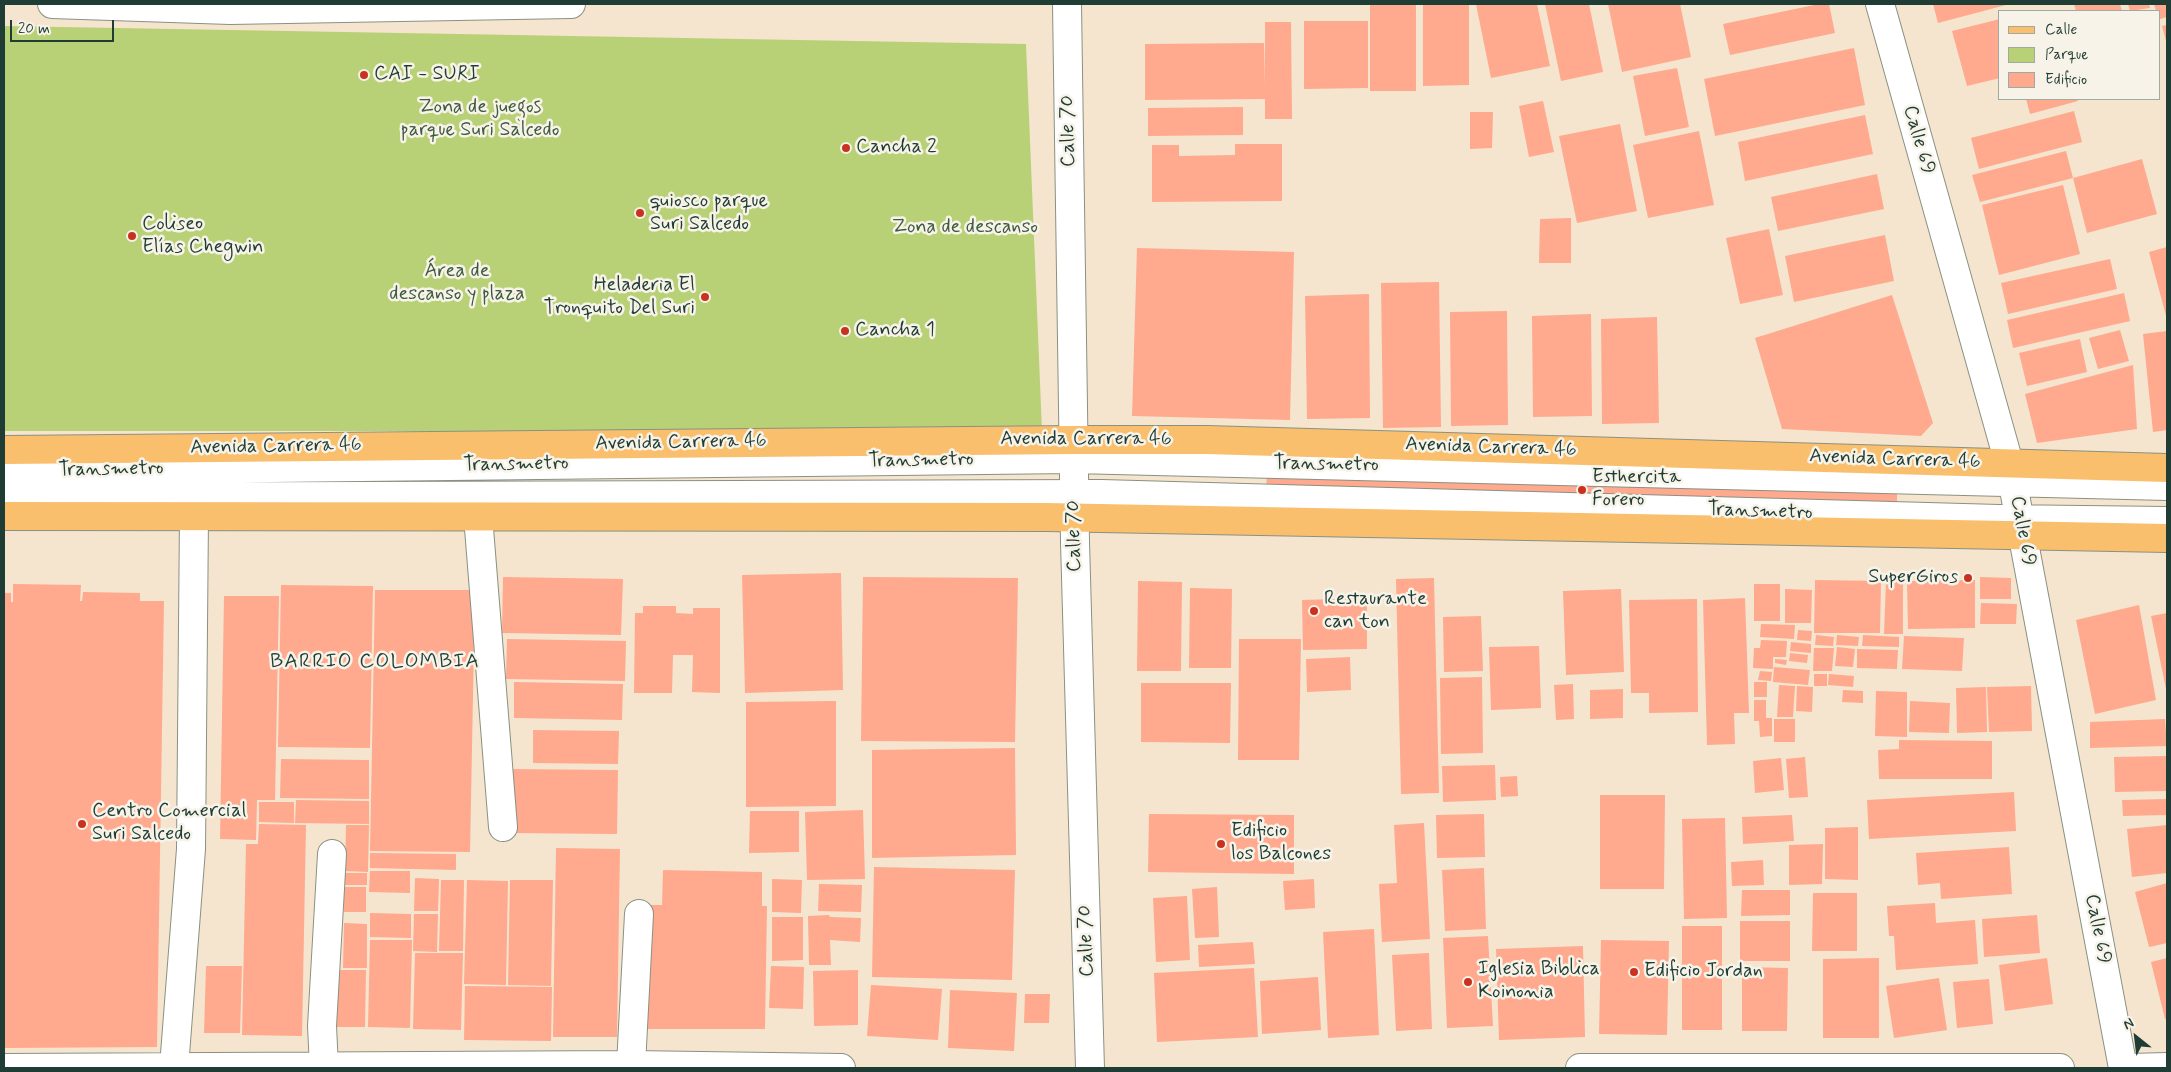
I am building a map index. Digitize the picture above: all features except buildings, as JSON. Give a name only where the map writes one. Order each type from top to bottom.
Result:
[{"type":"main road","name":"Avenida Carrera 46","points":[[4,450],[1073,449],[1227,441],[2011,472],[2167,468]]},
{"type":"main road","points":[[4,516],[478,516],[1074,506],[1700,528],[2021,528],[2167,538]]},
{"type":"street","points":[[52,4],[230,10],[571,4]]},
{"type":"street","name":"Calle 70","points":[[1067,4],[1074,506],[1090,1068]]},
{"type":"street","name":"Calle 69","points":[[1880,4],[2011,472],[2123,1068]]},
{"type":"street","name":"Transmetro","points":[[4,471],[1073,449]]},
{"type":"street","points":[[2011,472],[2167,486]]},
{"type":"street","name":"Transmetro","points":[[4,497],[1074,506]]},
{"type":"street","points":[[174,1067],[191,849],[194,515]]},
{"type":"street","points":[[478,516],[503,827]]},
{"type":"street","points":[[2021,528],[2167,521]]},
{"type":"street","points":[[324,1067],[322,1026],[332,854]]},
{"type":"street","points":[[631,1065],[639,914]]},
{"type":"street","points":[[4,1068],[631,1065],[841,1068]]},
{"type":"street","points":[[2129,1068],[2167,1067]]},
{"type":"street","points":[[1580,1068],[2060,1068]]},
{"type":"green space","points":[[4,26],[1026,44],[1042,431],[4,431]]},
{"type":"place","name":"CAI - SURI","points":[[364,75]]},
{"type":"place","name":"Cancha 2","points":[[846,148]]},
{"type":"place","name":"quiosco parque Suri Salcedo","points":[[640,213]]},
{"type":"place","name":"Coliseo Elías Chegwin","points":[[132,236]]},
{"type":"place","name":"Heladeria El Tronquito Del Suri","points":[[705,297]]},
{"type":"place","name":"Cancha 1","points":[[845,331]]},
{"type":"place","name":"Esthercita Forero","points":[[1582,490]]},
{"type":"place","name":"SuperGiros","points":[[1968,578]]},
{"type":"place","name":"Restaurante can ton","points":[[1314,611]]},
{"type":"place","name":"Centro Comercial Suri Salcedo","points":[[82,824]]},
{"type":"place","name":"Edificio los Balcones","points":[[1221,844]]},
{"type":"place","name":"Edificio Jordan","points":[[1634,972]]},
{"type":"place","name":"Iglesia Biblica Koinonia","points":[[1468,982]]},
{"type":"district","name":"BARRIO COLOMBIA","points":[[375,663]]},
{"type":"park label","name":"Zona de juegos parque Suri Salcedo","points":[[480,120]]},
{"type":"park label","name":"Zona de descanso","points":[[965,228]]},
{"type":"park label","name":"Área de descanso y plaza","points":[[457,284]]}]
